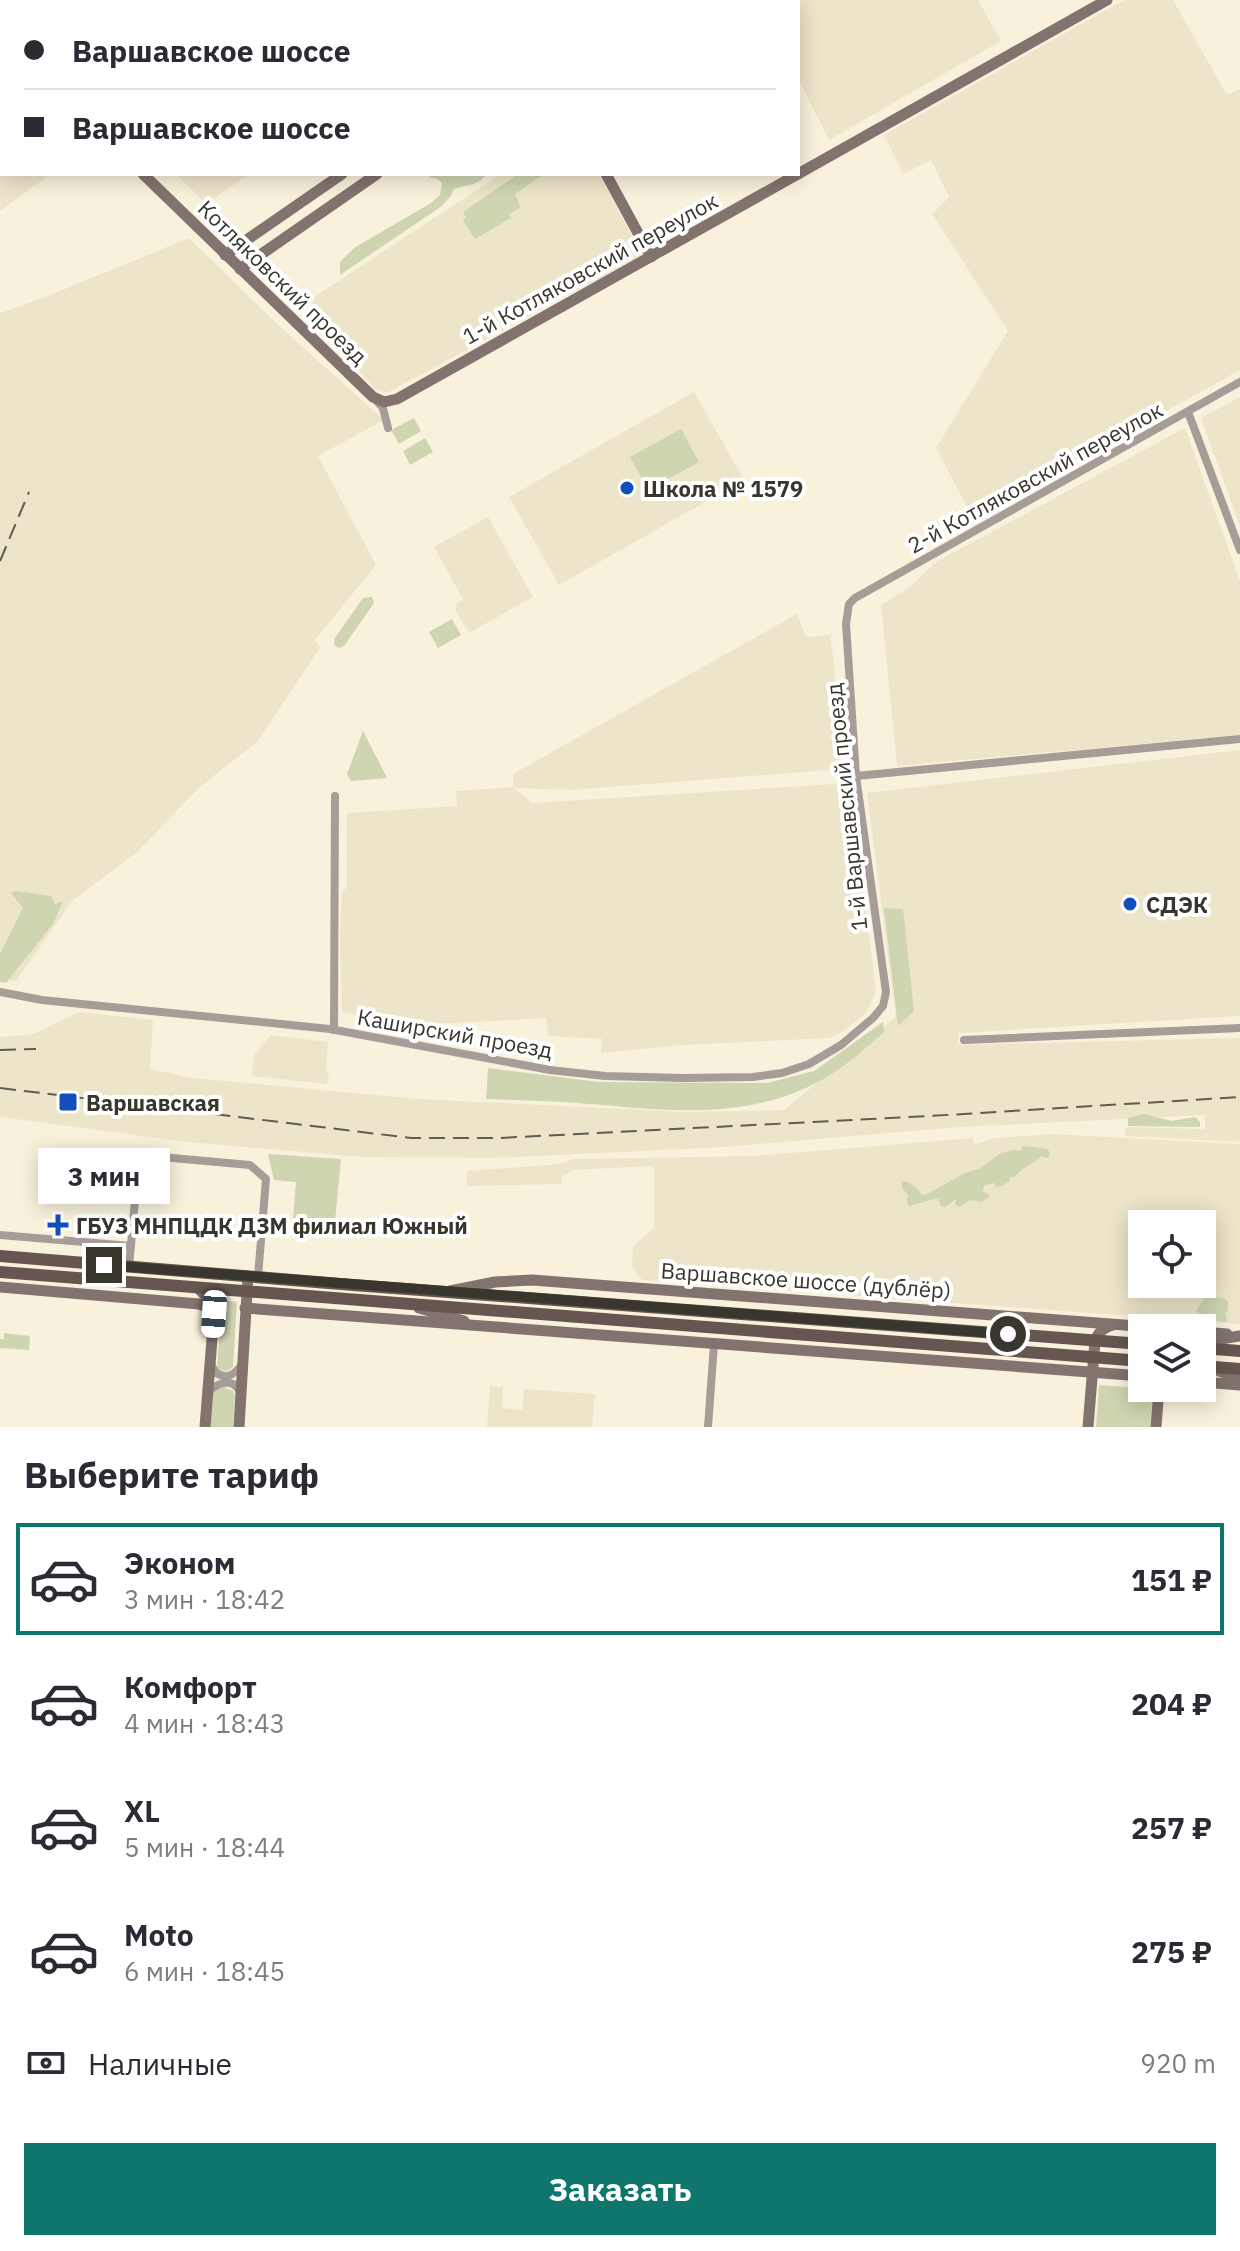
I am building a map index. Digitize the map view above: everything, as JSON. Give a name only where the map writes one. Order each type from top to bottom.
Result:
[{"type":"main road","points":[[0,1256],[1128,1343]]},
{"type":"main road","points":[[0,1272],[1128,1360]]},
{"type":"main road","points":[[1216,1347],[1240,1351]]},
{"type":"main road","points":[[1216,1367],[1240,1369]]},
{"type":"street","name":"1-й Котляковский переулок","points":[[800,173],[1107,0]]},
{"type":"street","name":"Котляковский проезд","points":[[145,176],[373,397],[379,401],[397,399]]},
{"type":"street","points":[[225,255],[339,176]]},
{"type":"street","points":[[240,269],[374,176]]},
{"type":"street","points":[[607,176],[651,257]]},
{"type":"street","name":"1-й Котляковский переулок","points":[[397,399],[794,176]]},
{"type":"street","name":"2-й Котляковский переулок","points":[[849,604],[1240,382]]},
{"type":"street","points":[[373,397],[383,408],[388,428]]},
{"type":"street","points":[[385,415],[397,399]]},
{"type":"street","points":[[1188,412],[1240,550]]},
{"type":"street","name":"1-й Варшавский проезд","points":[[849,604],[846,624],[856,776],[886,992],[883,1006]]},
{"type":"street","points":[[856,776],[1240,739]]},
{"type":"street","points":[[334,1030],[335,796]]},
{"type":"street","name":"Каширский проезд","points":[[0,992],[42,1000],[334,1030],[550,1070],[605,1076],[753,1077],[782,1073],[809,1064],[841,1045],[883,1006]]},
{"type":"street","points":[[964,1040],[1240,1028]]},
{"type":"street","points":[[129,1267],[138,1167],[150,1156],[250,1165],[266,1179],[253,1276],[246,1293],[239,1427]]},
{"type":"street","points":[[0,1235],[131,1246]]},
{"type":"street","name":"Варшавское шоссе (дублёр)","points":[[447,1292],[495,1282],[532,1280],[1128,1324]]},
{"type":"street","points":[[0,1287],[199,1304],[213,1309]]},
{"type":"street","points":[[199,1289],[210,1300],[213,1309],[205,1427]]},
{"type":"street","points":[[411,1305],[486,1328]]},
{"type":"street","points":[[245,1308],[1128,1375]]},
{"type":"street","points":[[1088,1427],[1095,1341],[1102,1330],[1118,1323]]},
{"type":"street","points":[[1216,1333],[1240,1336]]},
{"type":"street","points":[[1216,1342],[1240,1336]]},
{"type":"street","points":[[708,1427],[714,1344]]},
{"type":"street","points":[[211,1361],[212,1367],[221,1376],[234,1374],[243,1362]]},
{"type":"street","points":[[1216,1370],[1240,1378]]},
{"type":"street","points":[[207,1393],[218,1384],[230,1382],[237,1386],[241,1395]]},
{"type":"street","points":[[1216,1383],[1240,1385]]},
{"type":"street","points":[[1156,1427],[1158,1402]]},
{"type":"shaded area","points":[[800,0],[978,0],[1001,41],[829,140],[800,82]]},
{"type":"shaded area","points":[[1124,0],[1173,0],[1227,95],[1240,89],[1240,370],[973,518],[936,448],[1008,331],[932,214],[949,197],[931,160],[903,174],[884,135]]},
{"type":"shaded area","points":[[0,176],[48,176],[0,211]]},
{"type":"shaded area","points":[[178,176],[246,176],[206,204]]},
{"type":"shaded area","points":[[498,176],[600,176],[642,255],[387,393],[374,388],[302,305]]},
{"type":"shaded area","points":[[189,238],[276,323],[384,420],[318,456],[376,565],[315,640],[320,648],[257,742],[201,786],[138,851],[72,901],[16,981],[0,979],[0,313]]},
{"type":"shaded area","name":"Школа № 1579","points":[[694,392],[744,480],[559,585],[509,497]]},
{"type":"shaded area","points":[[1240,397],[1240,526],[1201,418]]},
{"type":"shaded area","points":[[1185,428],[1240,581],[1240,735],[897,766],[881,605],[910,587],[936,562]]},
{"type":"shaded area","points":[[488,517],[533,597],[469,633],[455,609],[463,599],[434,547]]},
{"type":"shaded area","points":[[797,614],[806,637],[830,635],[841,769],[571,790],[514,788],[532,803],[850,783],[876,992],[866,1013],[830,1038],[684,1045],[601,1053],[602,1039],[548,1036],[546,1018],[434,1024],[342,1013],[340,930],[342,891],[347,888],[347,813],[457,806],[456,791],[513,787],[513,774]]},
{"type":"shaded area","points":[[1240,750],[1240,1016],[959,1033],[958,1045],[1240,1038],[1240,1142],[1125,1136],[1126,1127],[1205,1129],[1205,1115],[961,1127],[724,1147],[495,1158],[363,1157],[187,1142],[0,1117],[0,1037],[34,1034],[79,1012],[153,1020],[150,1069],[193,1078],[419,1099],[684,1112],[784,1110],[896,1017],[867,793]]},
{"type":"shaded area","points":[[271,1035],[328,1042],[327,1084],[252,1076],[254,1055]]},
{"type":"shaded area","points":[[1052,1134],[1240,1144],[1240,1324],[1216,1322],[1216,1314],[1128,1316],[642,1280],[632,1267],[633,1246],[654,1228],[654,1170],[651,1166],[572,1170],[562,1177],[562,1184],[467,1186],[467,1171],[559,1164],[572,1159],[753,1156],[973,1138],[974,1145],[995,1138]]},
{"type":"shaded area","points":[[490,1386],[503,1387],[502,1408],[522,1410],[524,1389],[595,1394],[592,1427],[487,1427]]},
{"type":"green space","points":[[484,176],[475,183],[453,190],[442,206],[340,275],[340,262],[354,248],[440,195],[442,183],[430,178]]},
{"type":"green space","points":[[515,176],[541,176],[515,194],[521,207],[509,214],[511,218],[475,239],[463,221],[466,217],[463,212]]},
{"type":"green space","points":[[414,418],[421,431],[399,444],[391,430]]},
{"type":"green space","points":[[681,429],[699,462],[648,490],[630,457]]},
{"type":"green space","points":[[425,438],[433,452],[410,465],[403,451]]},
{"type":"green space","points":[[372,597],[374,603],[344,646],[339,648],[334,645],[335,638],[363,598]]},
{"type":"green space","points":[[452,619],[461,635],[438,648],[429,632]]},
{"type":"green space","points":[[363,731],[387,778],[351,781],[347,774]]},
{"type":"green space","points":[[11,893],[51,896],[55,904],[63,901],[53,924],[6,983],[0,982],[0,954],[23,908]]},
{"type":"green space","points":[[884,908],[903,909],[914,1011],[898,1026]]},
{"type":"green space","points":[[883,1022],[884,1032],[827,1077],[806,1088],[750,1105],[664,1110],[486,1099],[488,1068],[599,1082],[767,1083],[814,1071]]},
{"type":"green space","points":[[1144,1114],[1172,1121],[1195,1117],[1200,1127],[1128,1126],[1128,1118]]},
{"type":"green space","points":[[1024,1146],[1048,1149],[1050,1155],[1046,1158],[1041,1156],[1015,1177],[1010,1177],[1003,1186],[996,1187],[994,1183],[984,1185],[983,1192],[989,1197],[982,1202],[970,1200],[959,1207],[955,1204],[956,1199],[945,1207],[938,1199],[910,1206],[907,1203],[908,1195],[902,1188],[902,1181],[910,1183],[925,1195],[965,1173],[979,1169],[1001,1153],[1021,1151]]},
{"type":"green space","points":[[268,1154],[341,1159],[335,1222],[293,1218],[296,1182],[274,1180]]},
{"type":"green space","points":[[1205,1298],[1228,1301],[1226,1322],[1216,1320],[1216,1314],[1196,1311]]},
{"type":"green space","points":[[222,1300],[237,1302],[233,1367],[227,1371],[217,1367]]},
{"type":"green space","points":[[4,1333],[30,1336],[29,1350],[0,1348]]},
{"type":"green space","points":[[1099,1385],[1128,1387],[1128,1402],[1152,1402],[1150,1427],[1096,1427]]},
{"type":"green space","points":[[224,1387],[233,1391],[235,1396],[233,1427],[208,1427],[211,1394]]},
{"type":"railway","points":[[0,561],[29,492]]},
{"type":"railway","points":[[0,1050],[36,1049]]},
{"type":"railway","points":[[0,1088],[411,1138],[499,1138],[1240,1097]]},
{"type":"place","name":"Школа № 1579","points":[[627,488]]},
{"type":"place","name":"СДЭК","points":[[1130,904]]},
{"type":"place","name":"Варшавская","points":[[68,1102]]},
{"type":"place","name":"ГБУЗ МНПЦДК ДЗМ филиал Южный","points":[[58,1225]]},
{"type":"route","points":[[104,1265],[1008,1334]]}]
